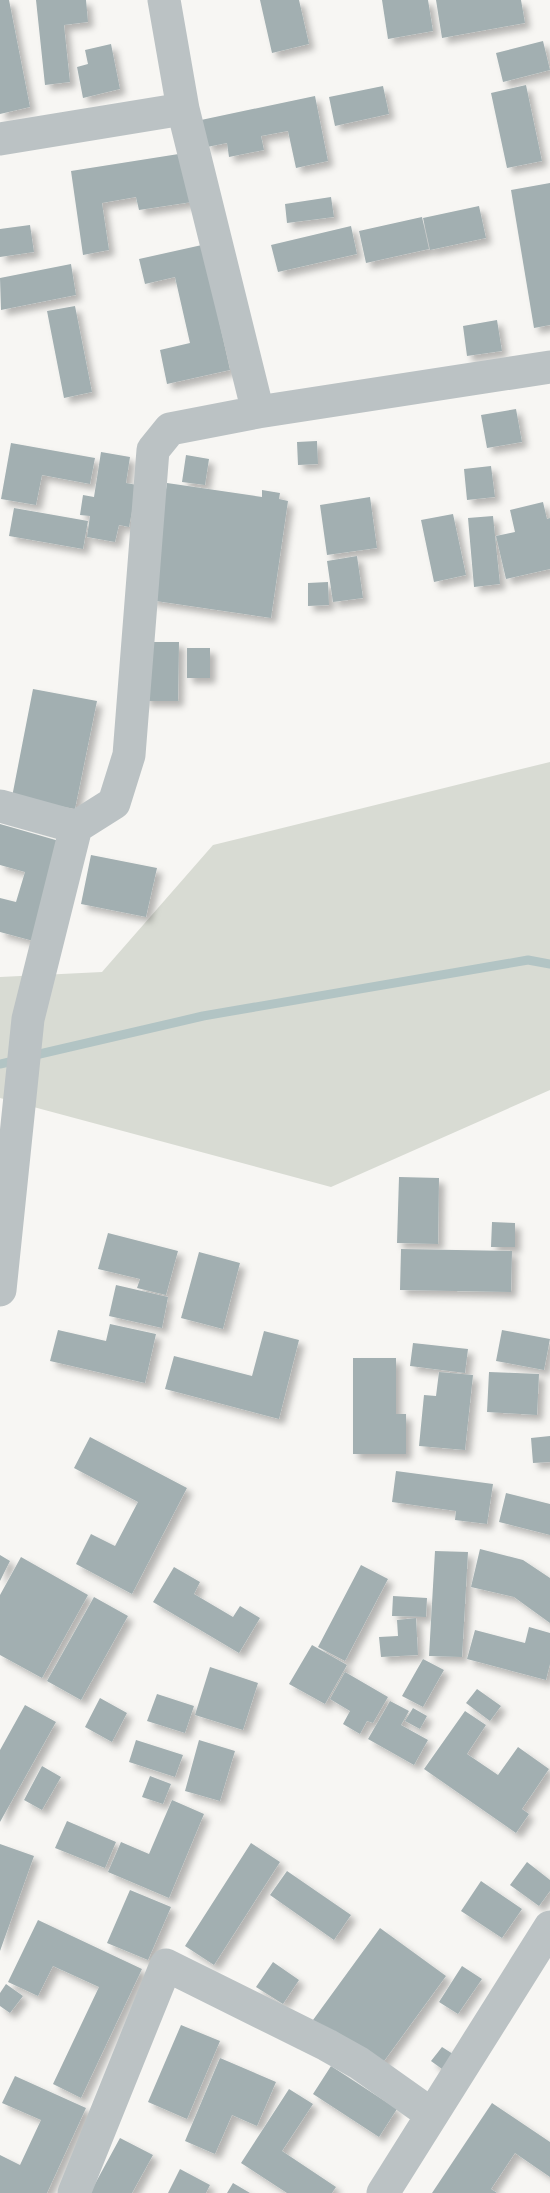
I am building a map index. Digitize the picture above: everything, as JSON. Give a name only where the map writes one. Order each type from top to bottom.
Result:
[{"type":"street","points":[[164,0],[183,109],[258,412]]},
{"type":"street","points":[[0,139],[183,109]]},
{"type":"street","points":[[0,1290],[27,1019],[76,827],[114,803],[129,755],[153,450],[170,429],[258,412],[550,367]]},
{"type":"street","points":[[0,806],[76,827]]},
{"type":"street","points":[[396,2188],[431,2114],[550,1927]]},
{"type":"street","points":[[74,2193],[166,1965],[327,2045],[359,2063],[431,2114]]},
{"type":"shaded area","points":[[550,762],[550,1090],[331,1187],[0,1098],[0,977],[102,972],[213,845]]},
{"type":"building","points":[[0,0],[9,0],[30,107],[0,114]]},
{"type":"building","points":[[36,0],[86,0],[88,22],[64,25],[70,82],[45,85]]},
{"type":"building","points":[[260,0],[299,0],[309,44],[272,53]]},
{"type":"building","points":[[382,0],[428,0],[433,31],[388,39]]},
{"type":"building","points":[[436,0],[521,0],[525,23],[442,38]]},
{"type":"building","points":[[543,41],[550,70],[503,82],[496,53]]},
{"type":"building","points":[[111,44],[120,89],[83,98],[77,67],[88,64],[85,50]]},
{"type":"building","points":[[526,85],[542,161],[507,168],[491,93]]},
{"type":"building","points":[[383,86],[389,114],[335,126],[329,97]]},
{"type":"building","points":[[315,96],[328,161],[296,168],[288,131],[261,136],[264,150],[229,157],[227,143],[207,147],[201,120]]},
{"type":"building","points":[[185,153],[192,202],[139,210],[136,197],[102,203],[109,250],[83,255],[71,171]]},
{"type":"building","points":[[550,183],[550,325],[534,328],[511,190]]},
{"type":"building","points":[[331,197],[334,217],[287,223],[285,204]]},
{"type":"building","points":[[479,206],[486,238],[430,250],[423,218]]},
{"type":"building","points":[[422,217],[429,249],[366,263],[359,231]]},
{"type":"building","points":[[30,225],[34,252],[0,257],[0,229]]},
{"type":"building","points":[[351,226],[357,254],[278,272],[271,245]]},
{"type":"building","points":[[202,245],[230,370],[167,384],[160,350],[190,343],[175,277],[145,284],[139,259]]},
{"type":"building","points":[[71,264],[76,295],[1,310],[0,278]]},
{"type":"building","points":[[75,306],[92,392],[64,398],[47,311]]},
{"type":"building","points":[[497,320],[502,351],[467,356],[463,326]]},
{"type":"building","points":[[516,409],[522,442],[487,448],[481,415]]},
{"type":"building","points":[[317,441],[318,464],[298,465],[297,442]]},
{"type":"building","points":[[11,443],[95,458],[90,484],[42,475],[36,505],[1,499]]},
{"type":"building","points":[[101,452],[130,457],[126,483],[137,485],[129,527],[119,525],[115,542],[87,537],[90,516],[80,515],[83,495],[94,497]]},
{"type":"building","points":[[186,455],[209,459],[205,485],[182,482]]},
{"type":"building","points":[[491,466],[495,497],[467,500],[464,469]]},
{"type":"building","points":[[167,483],[262,497],[262,490],[280,493],[279,499],[288,501],[271,618],[149,600]]},
{"type":"building","points":[[370,497],[377,548],[327,555],[320,505]]},
{"type":"building","points":[[543,502],[547,519],[550,518],[550,569],[506,579],[496,536],[515,532],[510,510]]},
{"type":"building","points":[[14,508],[88,521],[83,549],[9,536]]},
{"type":"building","points":[[453,514],[466,575],[434,582],[421,520]]},
{"type":"building","points":[[493,516],[500,584],[474,587],[468,518]]},
{"type":"building","points":[[357,556],[363,598],[333,602],[327,561]]},
{"type":"building","points":[[328,582],[329,605],[308,606],[308,583]]},
{"type":"building","points":[[145,642],[179,642],[178,701],[144,701]]},
{"type":"building","points":[[187,648],[210,648],[210,678],[187,678]]},
{"type":"building","points":[[33,689],[97,701],[75,809],[12,797]]},
{"type":"building","points":[[0,824],[66,843],[37,942],[0,932],[0,898],[16,902],[25,872],[0,865]]},
{"type":"building","points":[[91,855],[157,868],[146,917],[81,904]]},
{"type":"building","points":[[399,1177],[439,1178],[438,1244],[397,1243]]},
{"type":"building","points":[[492,1222],[515,1223],[515,1247],[491,1247]]},
{"type":"building","points":[[108,1233],[178,1251],[166,1295],[137,1288],[140,1279],[98,1269]]},
{"type":"building","points":[[401,1249],[512,1251],[511,1292],[400,1290]]},
{"type":"building","points":[[199,1252],[240,1263],[223,1329],[181,1318]]},
{"type":"building","points":[[116,1285],[168,1297],[162,1328],[109,1316]]},
{"type":"building","points":[[110,1324],[156,1334],[145,1383],[50,1361],[58,1330],[106,1341]]},
{"type":"building","points":[[502,1330],[550,1339],[544,1370],[496,1361]]},
{"type":"building","points":[[264,1331],[299,1340],[279,1419],[165,1389],[174,1356],[252,1376]]},
{"type":"building","points":[[413,1343],[468,1349],[465,1373],[410,1366]]},
{"type":"building","points":[[353,1358],[396,1358],[396,1414],[406,1414],[406,1454],[353,1454]]},
{"type":"building","points":[[439,1372],[473,1375],[465,1450],[419,1446],[424,1395],[436,1396]]},
{"type":"building","points":[[489,1372],[539,1374],[537,1415],[487,1412]]},
{"type":"building","points":[[550,1436],[550,1462],[533,1463],[531,1438]]},
{"type":"building","points":[[90,1437],[187,1488],[132,1594],[76,1564],[91,1534],[115,1546],[138,1502],[74,1468]]},
{"type":"building","points":[[396,1471],[493,1484],[487,1524],[455,1520],[456,1511],[392,1502]]},
{"type":"building","points":[[506,1493],[550,1504],[550,1535],[499,1522]]},
{"type":"building","points":[[480,1549],[523,1560],[550,1578],[550,1623],[514,1597],[471,1587]]},
{"type":"building","points":[[435,1551],[468,1552],[462,1657],[429,1656]]},
{"type":"building","points":[[0,1555],[10,1561],[0,1581]]},
{"type":"building","points":[[21,1557],[88,1595],[42,1678],[0,1655],[0,1595]]},
{"type":"building","points":[[361,1565],[388,1579],[345,1661],[318,1647]]},
{"type":"building","points":[[174,1567],[200,1582],[194,1594],[233,1617],[240,1606],[260,1618],[239,1653],[153,1602]]},
{"type":"building","points":[[393,1596],[427,1598],[426,1617],[392,1616]]},
{"type":"building","points":[[94,1597],[128,1616],[81,1700],[47,1681]]},
{"type":"building","points":[[416,1618],[418,1655],[381,1657],[379,1637],[398,1636],[397,1620]]},
{"type":"building","points":[[529,1627],[550,1633],[550,1664],[546,1680],[467,1659],[475,1630],[525,1643]]},
{"type":"building","points":[[312,1645],[347,1665],[325,1704],[289,1684]]},
{"type":"building","points":[[423,1659],[444,1670],[423,1707],[402,1696]]},
{"type":"building","points":[[210,1667],[258,1683],[243,1730],[195,1715]]},
{"type":"building","points":[[345,1672],[388,1697],[373,1723],[367,1721],[360,1734],[343,1724],[350,1711],[330,1699]]},
{"type":"building","points":[[477,1689],[501,1706],[490,1721],[466,1703]]},
{"type":"building","points":[[157,1694],[194,1706],[185,1733],[147,1721]]},
{"type":"building","points":[[100,1698],[127,1713],[112,1742],[85,1727]]},
{"type":"building","points":[[390,1701],[409,1711],[401,1725],[428,1740],[414,1765],[368,1739]]},
{"type":"building","points":[[25,1705],[56,1722],[0,1822],[0,1750]]},
{"type":"building","points":[[413,1708],[427,1716],[420,1729],[405,1721]]},
{"type":"building","points":[[465,1711],[486,1725],[467,1754],[498,1775],[518,1747],[549,1769],[522,1809],[529,1814],[516,1833],[424,1769]]},
{"type":"building","points":[[136,1740],[183,1755],[175,1777],[129,1762]]},
{"type":"building","points":[[199,1740],[235,1751],[220,1801],[185,1791]]},
{"type":"building","points":[[42,1766],[61,1777],[42,1810],[24,1800]]},
{"type":"building","points":[[150,1776],[171,1784],[163,1804],[142,1797]]},
{"type":"building","points":[[172,1800],[204,1814],[169,1898],[108,1872],[121,1842],[149,1854]]},
{"type":"building","points":[[67,1821],[116,1842],[105,1868],[55,1848]]},
{"type":"building","points":[[251,1843],[280,1862],[214,1965],[185,1946]]},
{"type":"building","points":[[0,1844],[34,1856],[0,1951]]},
{"type":"building","points":[[527,1862],[550,1880],[550,1891],[539,1906],[510,1885]]},
{"type":"building","points":[[287,1871],[351,1915],[334,1940],[270,1895]]},
{"type":"building","points":[[481,1881],[522,1909],[502,1938],[461,1911]]},
{"type":"building","points":[[130,1890],[171,1907],[148,1960],[107,1943]]},
{"type":"building","points":[[38,1920],[142,1969],[81,2098],[53,2084],[99,1987],[53,1966],[38,1996],[8,1982]]},
{"type":"building","points":[[380,1928],[446,1976],[379,2068],[313,2020]]},
{"type":"building","points":[[273,1962],[299,1980],[283,2004],[256,1987]]},
{"type":"building","points":[[462,1966],[482,1979],[458,2014],[439,2002]]},
{"type":"building","points":[[6,1984],[23,1996],[10,2013],[0,2006],[0,1993]]},
{"type":"building","points":[[181,2025],[220,2041],[187,2119],[148,2102]]},
{"type":"building","points":[[442,2047],[453,2054],[442,2069],[431,2061]]},
{"type":"building","points":[[220,2058],[276,2082],[257,2126],[232,2115],[215,2154],[185,2141]]},
{"type":"building","points":[[331,2066],[397,2109],[379,2137],[313,2094]]},
{"type":"building","points":[[15,2076],[86,2108],[47,2193],[0,2193],[0,2155],[20,2165],[41,2120],[2,2103]]},
{"type":"building","points":[[289,2089],[313,2104],[282,2151],[336,2187],[332,2193],[287,2193],[241,2163]]},
{"type":"building","points":[[492,2103],[550,2142],[550,2177],[515,2153],[491,2189],[497,2193],[432,2193]]},
{"type":"building","points":[[120,2138],[153,2155],[132,2193],[90,2193]]},
{"type":"building","points":[[180,2169],[210,2185],[206,2193],[168,2193]]},
{"type":"building","points":[[233,2183],[250,2193],[227,2193]]},
{"type":"waterway","points":[[31,1056],[203,1016],[528,960],[550,964]]},
{"type":"waterway","points":[[0,1064],[18,1060]]}]
